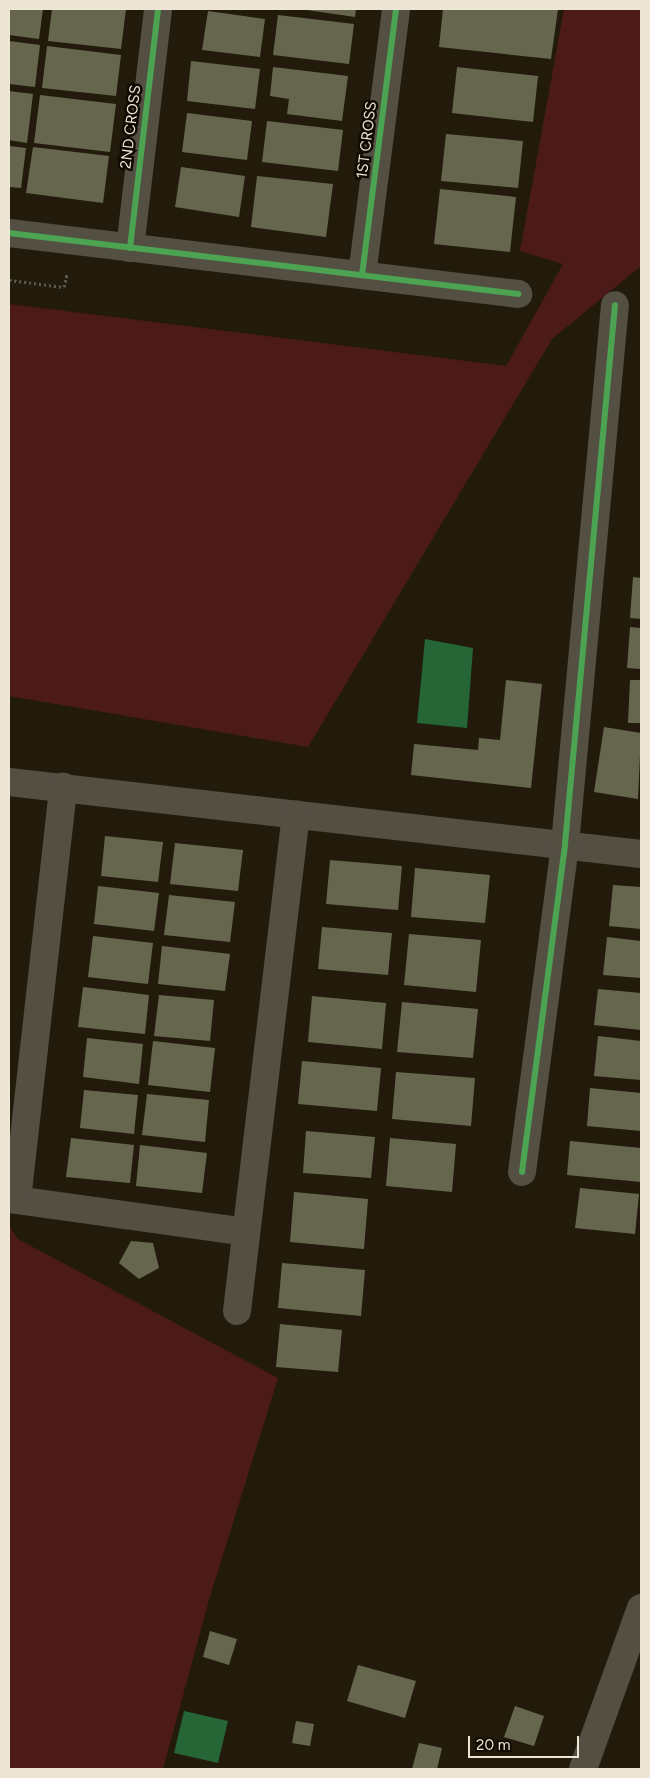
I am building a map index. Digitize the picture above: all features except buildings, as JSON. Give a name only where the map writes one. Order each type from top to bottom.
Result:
[{"type":"street","name":"2ND CROSS","points":[[130,248],[158,9]]},
{"type":"street","name":"1ST CROSS","points":[[362,275],[396,9]]},
{"type":"street","points":[[9,233],[518,294]]},
{"type":"street","points":[[522,1172],[565,844],[615,305]]},
{"type":"street","points":[[9,782],[641,854]]},
{"type":"street","points":[[63,787],[13,1199],[246,1232]]},
{"type":"street","points":[[237,1311],[296,814]]},
{"type":"street","points":[[583,1769],[641,1608]]},
{"type":"path","points":[[9,280],[64,287],[75,241]]},
{"type":"shaded area","points":[[564,9],[641,9],[641,266],[552,339],[308,747],[9,696],[9,304],[506,366],[563,264],[520,251]]},
{"type":"shaded area","points":[[425,639],[473,648],[467,728],[417,723]]},
{"type":"shaded area","points":[[9,1226],[18,1239],[278,1378],[209,1600],[163,1769],[9,1769]]},
{"type":"shaded area","points":[[184,1711],[228,1721],[218,1763],[174,1753]]},
{"type":"cycle path","points":[[130,248],[158,9]]},
{"type":"cycle path","points":[[362,275],[396,9]]},
{"type":"cycle path","points":[[9,233],[518,294]]},
{"type":"cycle path","points":[[522,1172],[565,844],[615,305]]}]
